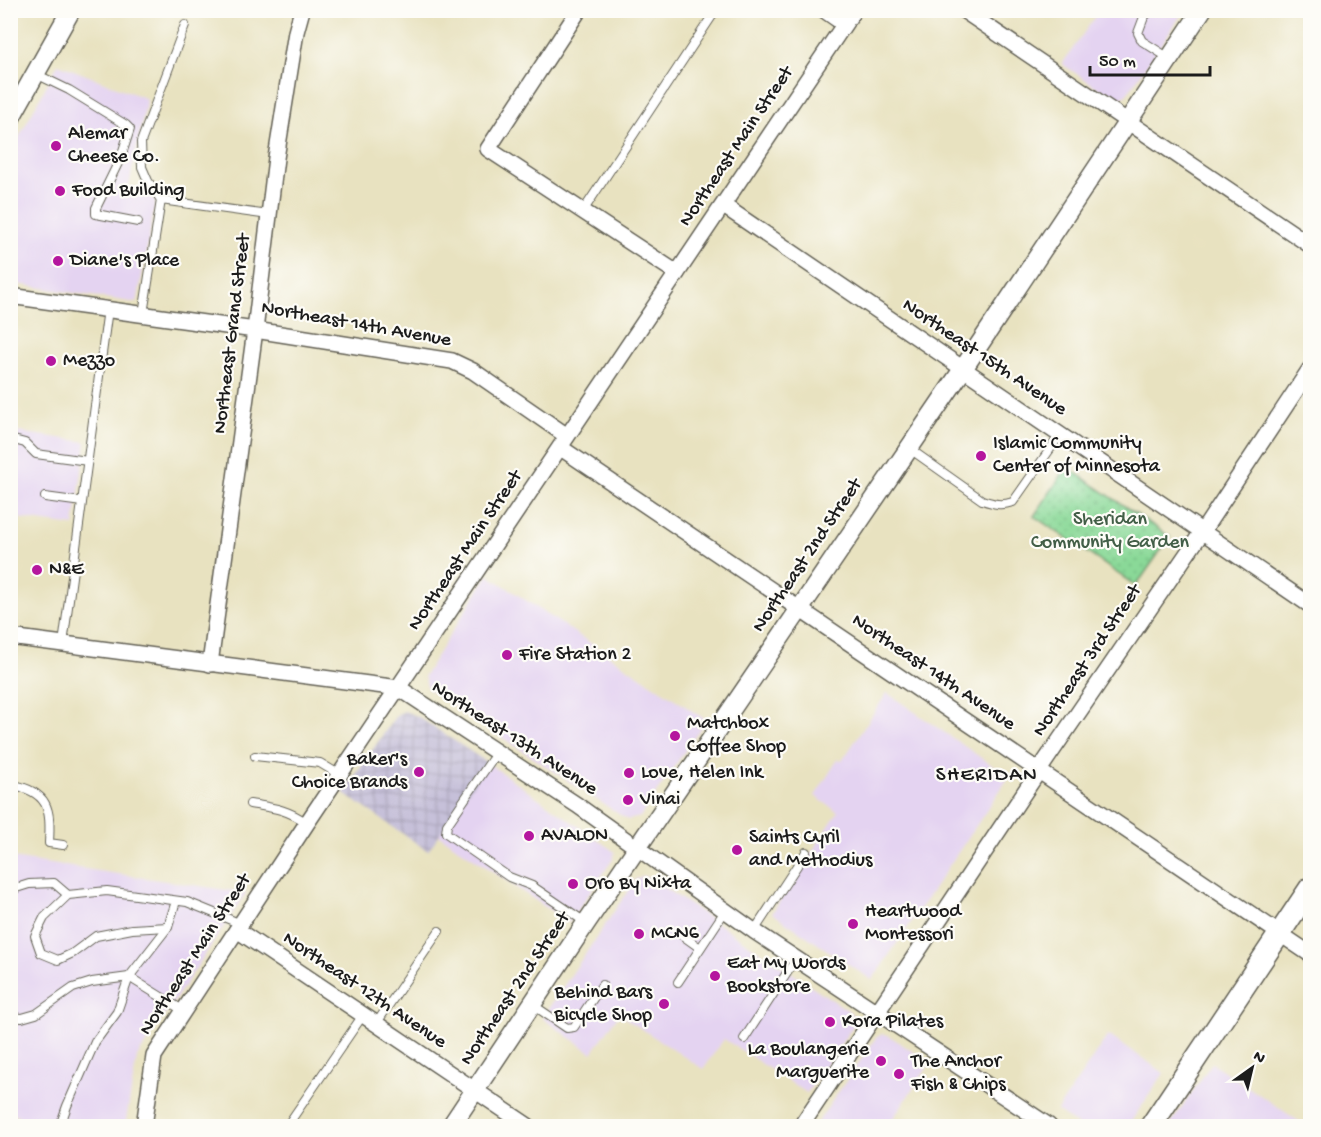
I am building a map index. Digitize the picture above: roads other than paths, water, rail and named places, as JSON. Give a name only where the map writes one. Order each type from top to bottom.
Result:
[{"type":"main road","points":[[1151,1126],[1311,888]]},
{"type":"street","points":[[13,109],[36,74],[71,10]]},
{"type":"street","name":"Northeast Grand Street","points":[[210,664],[269,215],[294,43],[302,10]]},
{"type":"street","points":[[579,10],[488,149],[677,273]]},
{"type":"street","points":[[824,10],[844,24]]},
{"type":"street","name":"Northeast Main Street","points":[[144,1126],[154,1056],[307,824],[854,10]]},
{"type":"street","points":[[963,10],[981,19],[1311,245]]},
{"type":"street","name":"Northeast 2nd Street","points":[[451,1126],[586,923],[963,369],[1202,10]]},
{"type":"street","name":"Northeast 15th Avenue","points":[[724,206],[1311,605]]},
{"type":"street","name":"Northeast 14th Avenue","points":[[10,296],[255,330],[452,361],[473,371],[564,442],[800,608],[1311,954]]},
{"type":"street","name":"Northeast 3rd Street","points":[[801,1126],[1311,369]]},
{"type":"street","name":"Northeast 13th Avenue","points":[[10,637],[399,688],[576,805],[754,931],[1049,1126]]},
{"type":"street","name":"Northeast 12th Avenue","points":[[239,927],[376,1024],[528,1126]]},
{"type":"lane","points":[[583,211],[716,10]]},
{"type":"lane","points":[[1151,10],[1139,24],[1137,33],[1142,41],[1169,58]]},
{"type":"lane","points":[[185,25],[141,142],[142,167],[148,181],[162,200],[269,215]]},
{"type":"lane","points":[[36,74],[69,90],[130,129],[121,157],[96,208],[96,214],[138,222]]},
{"type":"lane","points":[[143,314],[162,200]]},
{"type":"lane","points":[[63,644],[108,309]]},
{"type":"lane","points":[[909,448],[982,500],[1005,505],[1013,502],[1060,435]]},
{"type":"lane","points":[[10,439],[26,443],[36,454],[88,461]]},
{"type":"lane","points":[[45,497],[82,502]]},
{"type":"lane","points":[[496,752],[447,825],[446,833],[509,877],[532,886],[586,923]]},
{"type":"lane","points":[[255,756],[320,763],[341,776]]},
{"type":"lane","points":[[10,784],[33,791],[44,800],[51,816],[49,843],[63,845]]},
{"type":"lane","points":[[250,804],[282,809],[307,824]]},
{"type":"lane","points":[[754,931],[806,852]]},
{"type":"lane","points":[[10,890],[29,884],[54,883],[68,896]]},
{"type":"lane","points":[[168,927],[132,929],[96,936],[73,953],[58,960],[41,953],[35,936],[44,918],[68,896],[107,891],[187,902],[239,927]]},
{"type":"lane","points":[[60,1126],[95,1042],[117,1012],[129,977],[168,927],[176,901]]},
{"type":"lane","points":[[678,982],[725,911]]},
{"type":"lane","points":[[376,1024],[439,931]]},
{"type":"lane","points":[[679,933],[700,948]]},
{"type":"lane","points":[[744,1039],[796,959]]},
{"type":"lane","points":[[10,1017],[22,1018],[36,1014],[73,988],[92,982],[129,977],[185,1011]]},
{"type":"lane","points":[[533,1005],[567,1028],[574,1027],[602,985]]},
{"type":"lane","points":[[287,1126],[363,1015]]},
{"type":"place","name":"Alemar Cheese Co.","points":[[56,146]]},
{"type":"place","name":"Food Building","points":[[60,191]]},
{"type":"place","name":"Diane's Place","points":[[58,261]]},
{"type":"place","name":"Mezzo","points":[[51,361]]},
{"type":"place","name":"Islamic Community Center of Minnesota","points":[[981,456]]},
{"type":"place","name":"N&E","points":[[37,570]]},
{"type":"place","name":"Fire Station 2","points":[[507,655]]},
{"type":"place","name":"Matchbox Coffee Shop","points":[[675,736]]},
{"type":"place","name":"Baker's Choice Brands","points":[[419,772]]},
{"type":"place","name":"Love, Helen Ink","points":[[629,773]]},
{"type":"place","name":"Vinai","points":[[628,800]]},
{"type":"place","name":"AVALON","points":[[529,836]]},
{"type":"place","name":"Saints Cyril and Methodius","points":[[737,850]]},
{"type":"place","name":"Oro By Nixta","points":[[573,884]]},
{"type":"place","name":"Heartwood Montessori","points":[[853,924]]},
{"type":"place","name":"MCN6","points":[[639,934]]},
{"type":"place","name":"Eat My Words Bookstore","points":[[715,976]]},
{"type":"place","name":"Behind Bars Bicycle Shop","points":[[664,1004]]},
{"type":"place","name":"Kora Pilates","points":[[830,1022]]},
{"type":"place","name":"La Boulangerie Marguerite","points":[[881,1061]]},
{"type":"place","name":"The Anchor Fish & Chips","points":[[899,1074]]},
{"type":"district","name":"SHERIDAN","points":[[987,776]]},
{"type":"park label","name":"Sheridan Community Garden","points":[[1110,532]]}]
